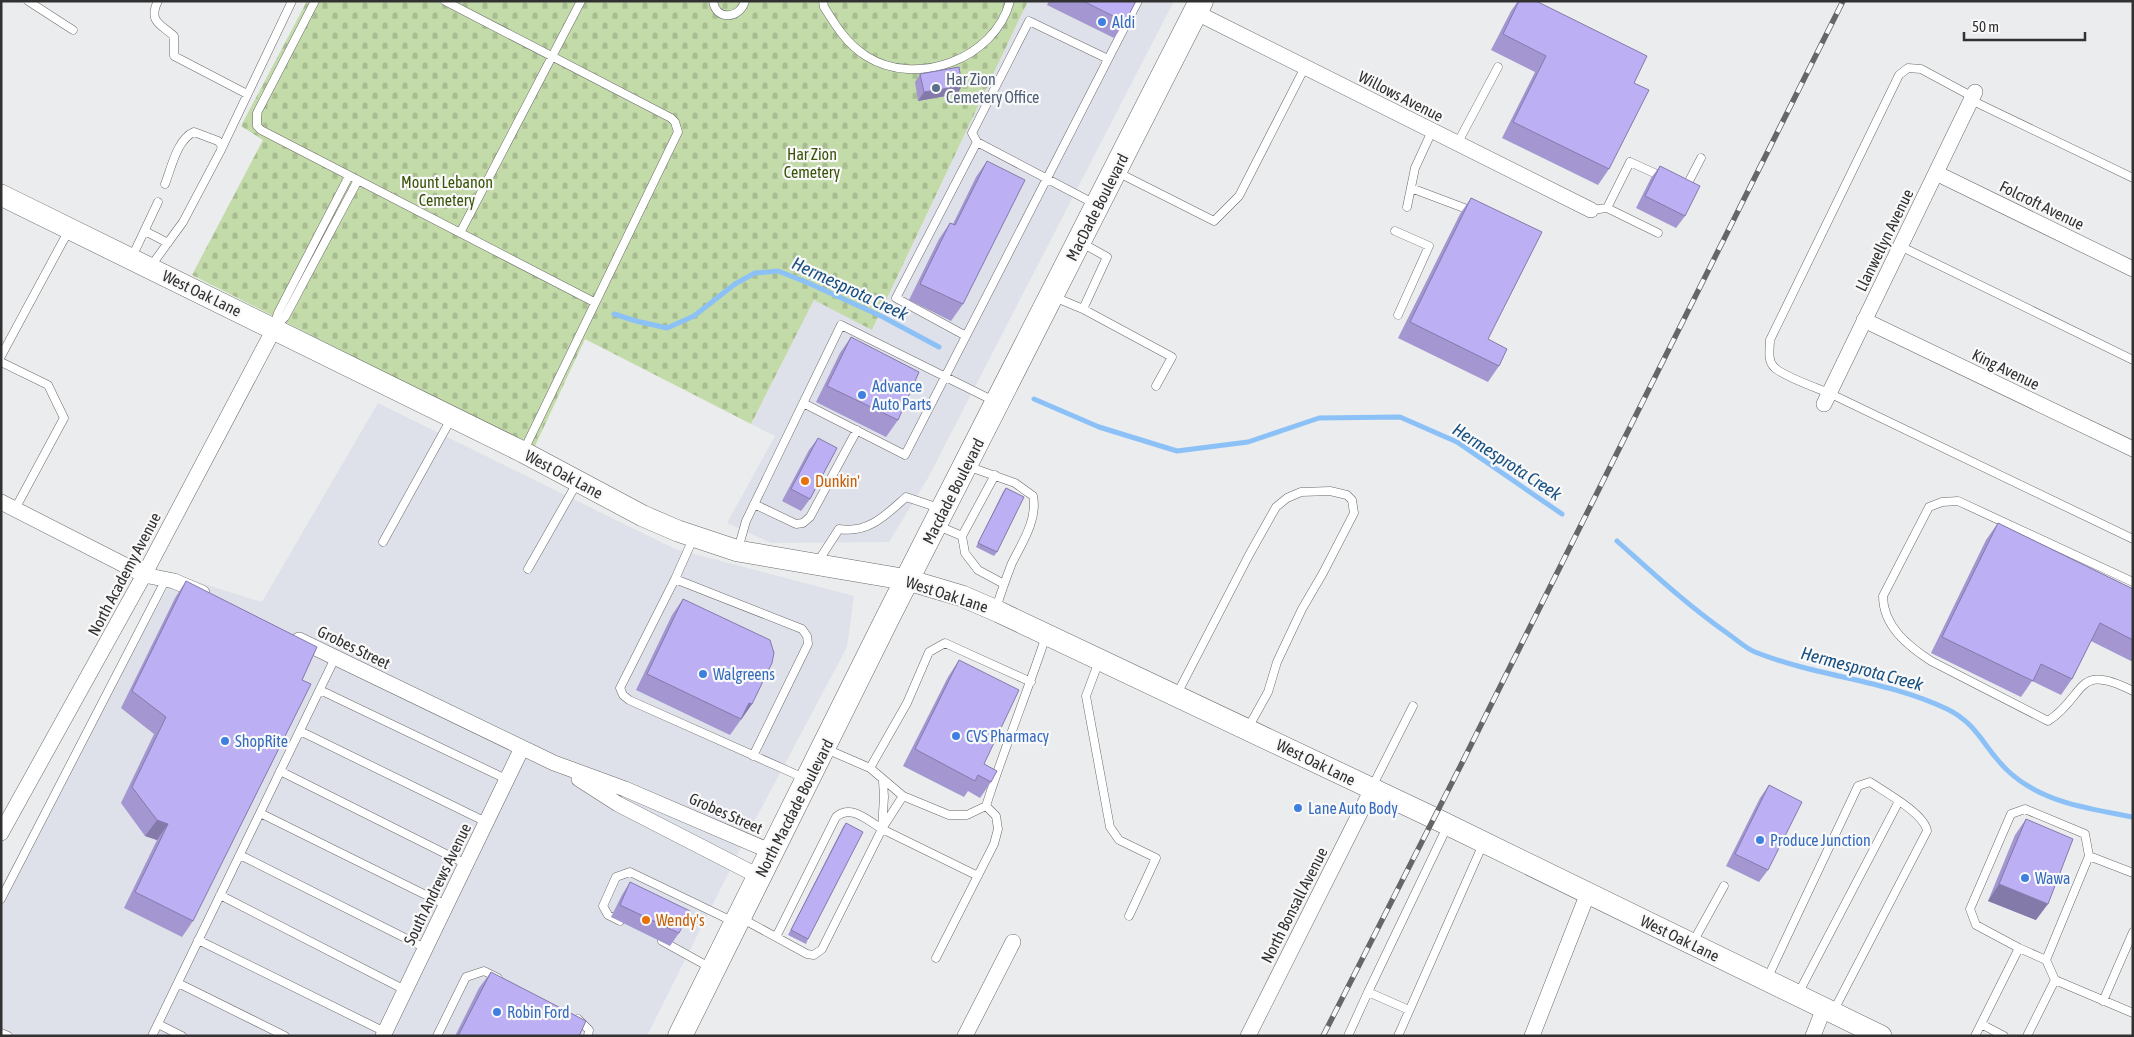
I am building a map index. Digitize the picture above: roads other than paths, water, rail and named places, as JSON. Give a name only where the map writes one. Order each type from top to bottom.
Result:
[{"type":"main road","name":"MacDade Boulevard","points":[[998,403],[1198,7]]},
{"type":"main road","name":"West Oak Lane","points":[[1,195],[523,452],[643,516],[694,537],[738,550],[908,580],[962,596],[996,610],[1484,842],[1881,1036]]},
{"type":"main road","name":"Macdade Boulevard","points":[[908,580],[998,403]]},
{"type":"main road","name":"North Macdade Boulevard","points":[[680,1036],[908,580]]},
{"type":"street","name":"Willows Avenue","points":[[1198,7],[1305,67],[1591,210]]},
{"type":"street","name":"Llanwellyn Avenue","points":[[1827,398],[1973,96]]},
{"type":"street","name":"Folcroft Avenue","points":[[1936,173],[2133,269]]},
{"type":"street","name":"King Avenue","points":[[1864,320],[2133,449]]},
{"type":"street","name":"North Academy Avenue","points":[[1,833],[144,575],[274,329]]},
{"type":"street","points":[[1,502],[144,575],[174,581],[219,601]]},
{"type":"street","name":"Grobes Street","points":[[282,631],[554,763],[657,802],[772,852]]},
{"type":"street","name":"South Andrews Avenue","points":[[384,1034],[522,748]]},
{"type":"street","name":"Grobes Street","points":[[554,763],[618,804],[760,877]]},
{"type":"street","name":"North Bonsall Avenue","points":[[1248,1036],[1372,789]]},
{"type":"street","points":[[1532,1036],[1588,893]]},
{"type":"street","points":[[966,1036],[1012,942]]},
{"type":"street","points":[[1813,1036],[1828,1010]]},
{"type":"lane","points":[[28,1],[72,30]]},
{"type":"lane","points":[[158,1],[153,11],[154,20],[174,36],[174,56],[247,94]]},
{"type":"lane","points":[[141,264],[168,243],[183,222],[292,1]]},
{"type":"lane","points":[[315,1],[257,113],[257,126],[261,130],[349,176],[594,302]]},
{"type":"lane","points":[[445,1],[671,118],[678,128],[678,132],[523,452]]},
{"type":"lane","points":[[460,233],[581,1]]},
{"type":"lane","points":[[713,1],[716,10],[731,16],[740,11],[745,1]]},
{"type":"lane","points":[[823,1],[841,35],[867,56],[898,68],[931,69],[963,58],[989,38],[1008,10],[1010,1]]},
{"type":"lane","points":[[803,403],[905,455],[1138,1]]},
{"type":"lane","points":[[1098,205],[977,142],[972,133],[1029,21],[1108,59]]},
{"type":"lane","points":[[1115,171],[1214,221],[1239,196],[1305,67]]},
{"type":"lane","points":[[1457,144],[1498,67]]},
{"type":"lane","points":[[2133,178],[1921,69],[1908,68],[1899,75],[1770,340],[1769,357],[1774,367],[1808,385],[1827,398],[2133,539]]},
{"type":"lane","points":[[165,184],[182,142],[190,134],[194,132],[218,141],[222,146]]},
{"type":"lane","points":[[1407,207],[1415,168],[1432,132]]},
{"type":"lane","points":[[966,336],[896,298],[977,142]]},
{"type":"lane","points":[[1608,208],[1630,162],[1686,187],[1701,158]]},
{"type":"lane","points":[[274,329],[278,313],[349,176]]},
{"type":"lane","points":[[274,329],[285,317],[358,180]]},
{"type":"lane","points":[[1411,188],[1482,215]]},
{"type":"lane","points":[[141,264],[145,231],[158,202]]},
{"type":"lane","points":[[1591,210],[1608,208],[1658,233]]},
{"type":"lane","points":[[1,356],[70,228]]},
{"type":"lane","points":[[145,231],[168,243]]},
{"type":"lane","points":[[1395,231],[1429,246],[1398,315]]},
{"type":"lane","points":[[1080,242],[1107,257],[1083,309]]},
{"type":"lane","points":[[1900,246],[2133,360]]},
{"type":"lane","points":[[1052,296],[1083,309],[1172,357],[1156,386]]},
{"type":"lane","points":[[738,550],[746,520],[841,325],[998,403]]},
{"type":"lane","points":[[1,362],[48,385],[64,418],[16,509]]},
{"type":"lane","points":[[384,542],[452,417]]},
{"type":"lane","points":[[754,504],[796,524],[803,523],[810,517],[857,430]]},
{"type":"lane","points":[[966,465],[1015,484],[1033,496],[1036,507],[1004,584],[996,610]]},
{"type":"lane","points":[[995,476],[962,536],[965,553],[978,570],[1004,584]]},
{"type":"lane","points":[[528,569],[578,481]]},
{"type":"lane","points":[[1176,696],[1249,554],[1276,507],[1287,498],[1301,492],[1330,491],[1347,495],[1352,500],[1354,513],[1302,609],[1276,662],[1268,692],[1248,729]]},
{"type":"lane","points":[[816,564],[839,529],[850,531],[865,528],[882,518],[906,497],[940,517],[962,536]]},
{"type":"lane","points":[[2133,582],[1958,501],[1950,501],[1929,507],[1884,596],[1884,608],[1888,619],[1916,652],[2048,721],[2060,713],[2083,683],[2102,678],[2133,691]]},
{"type":"lane","points":[[694,537],[675,580],[620,688],[623,695],[629,700],[808,780]]},
{"type":"lane","points":[[1,898],[166,579]]},
{"type":"lane","points":[[675,580],[802,629],[807,636],[808,644],[753,756]]},
{"type":"lane","points":[[825,748],[870,768],[902,796],[948,815],[967,815],[986,806],[999,765],[1031,682],[1046,634]]},
{"type":"lane","points":[[870,768],[907,703],[929,652],[945,643],[1031,682]]},
{"type":"lane","points":[[152,1036],[335,658]]},
{"type":"lane","points":[[1100,659],[1086,696],[1110,827],[1119,840],[1156,858],[1129,916]]},
{"type":"lane","points":[[320,690],[506,780]]},
{"type":"lane","points":[[1372,789],[1413,706]]},
{"type":"lane","points":[[300,731],[486,822]]},
{"type":"lane","points":[[280,771],[466,864]]},
{"type":"lane","points":[[882,829],[883,781]]},
{"type":"lane","points":[[1766,980],[1858,786],[1870,782],[1899,801],[1925,823],[1928,831],[1828,1010]]},
{"type":"lane","points":[[628,925],[608,915],[603,906],[616,877],[630,872],[776,937],[807,954],[814,955],[822,949],[882,829],[902,796]]},
{"type":"lane","points":[[1797,995],[1899,801]]},
{"type":"lane","points":[[936,958],[994,844],[998,829],[996,816],[986,806]]},
{"type":"lane","points":[[2046,960],[2090,856],[2085,834],[2025,809],[2011,814],[1970,909],[1976,925],[2046,960],[2055,980],[2133,1014]]},
{"type":"lane","points":[[776,937],[836,817],[842,811],[850,811],[882,829],[978,876]]},
{"type":"lane","points":[[260,813],[446,905]]},
{"type":"lane","points":[[1348,1036],[1448,825]]},
{"type":"lane","points":[[1398,1036],[1484,842]]},
{"type":"lane","points":[[240,854],[425,948]]},
{"type":"lane","points":[[2090,856],[2133,873]]},
{"type":"lane","points":[[1692,944],[1724,886]]},
{"type":"lane","points":[[220,895],[405,990]]},
{"type":"lane","points":[[2103,1001],[2133,932]]},
{"type":"lane","points":[[653,938],[714,969]]},
{"type":"lane","points":[[198,940],[384,1034]]},
{"type":"lane","points":[[1975,1036],[2019,948]]},
{"type":"lane","points":[[437,1036],[466,977],[484,971],[508,982]]},
{"type":"lane","points":[[2027,1036],[2055,980]]},
{"type":"lane","points":[[178,982],[285,1036]]},
{"type":"lane","points":[[1368,992],[1409,1010]]},
{"type":"lane","points":[[573,1016],[581,1021],[589,1030],[588,1036]]},
{"type":"lane","points":[[158,1024],[182,1036]]},
{"type":"lane","points":[[1981,1024],[2004,1036]]},
{"type":"lane","points":[[1,1032],[8,1036]]},
{"type":"waterway","name":"Hermesprota Creek","points":[[614,314],[667,328],[694,316],[735,284],[755,273],[778,271],[883,317],[939,347]]},
{"type":"waterway","name":"Hermesprota Creek","points":[[1034,399],[1099,427],[1177,451],[1248,442],[1319,418],[1400,417],[1457,442],[1562,514]]},
{"type":"waterway","name":"Hermesprota Creek","points":[[1617,541],[1684,600],[1751,650],[1803,667],[1900,691],[1947,709],[1958,715],[1974,729],[1999,762],[2020,781],[2034,790],[2066,803],[2133,817]]},
{"type":"railway","points":[[1323,1036],[1462,763],[1843,1]]},
{"type":"place","name":"Aldi","points":[[1102,22]]},
{"type":"place","name":"Har Zion Cemetery Office","points":[[936,88]]},
{"type":"place","name":"Advance Auto Parts","points":[[862,395]]},
{"type":"place","name":"Dunkin'","points":[[805,481]]},
{"type":"place","name":"Walgreens","points":[[703,674]]},
{"type":"place","name":"CVS Pharmacy","points":[[956,736]]},
{"type":"place","name":"ShopRite","points":[[225,741]]},
{"type":"place","name":"Lane Auto Body","points":[[1298,808]]},
{"type":"place","name":"Produce Junction","points":[[1760,840]]},
{"type":"place","name":"Wawa","points":[[2025,878]]},
{"type":"place","name":"Wendy's","points":[[646,920]]},
{"type":"place","name":"Robin Ford","points":[[497,1012]]},
{"type":"park label","name":"Har Zion Cemetery","points":[[812,163]]},
{"type":"park label","name":"Mount Lebanon Cemetery","points":[[447,191]]}]
